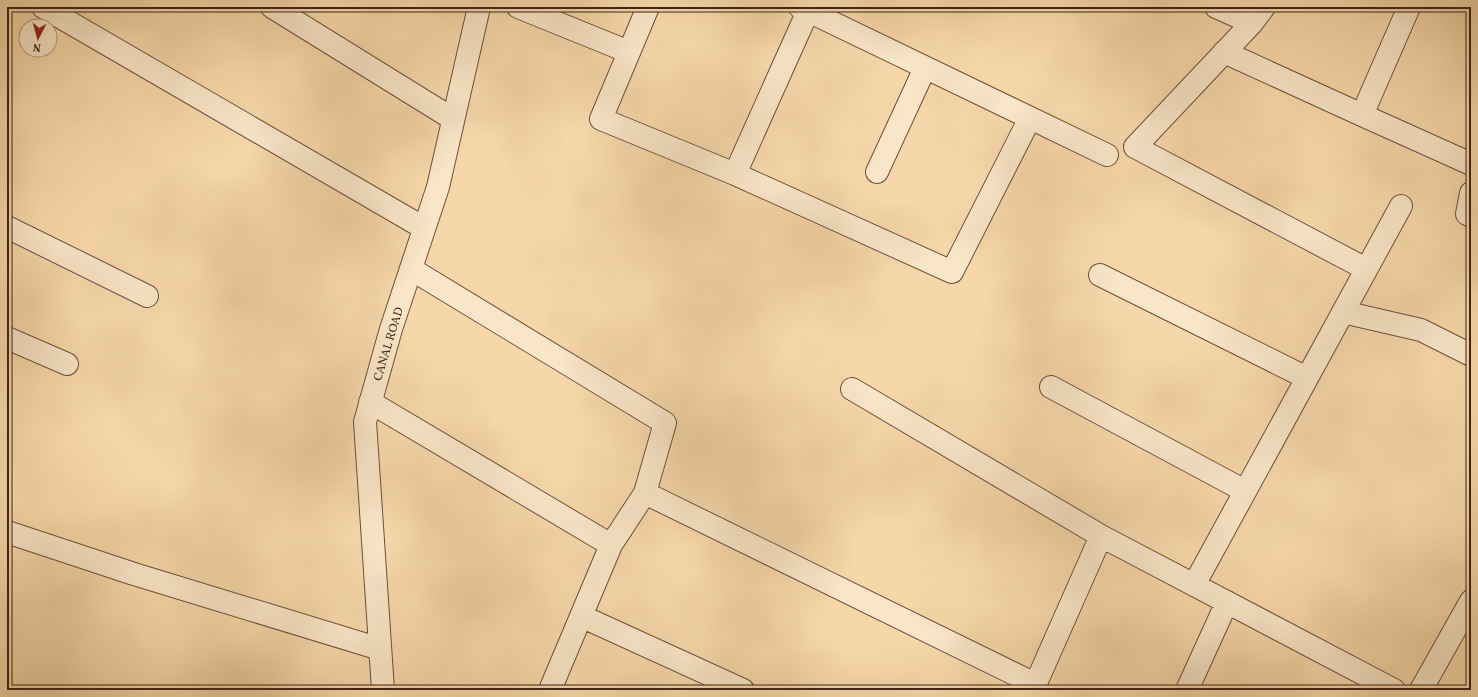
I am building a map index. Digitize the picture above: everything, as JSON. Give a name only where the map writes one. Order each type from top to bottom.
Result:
[{"type":"street","points":[[43,7],[424,228]]},
{"type":"street","points":[[272,7],[453,119]]},
{"type":"street","name":"CANAL ROAD","points":[[383,690],[364,422],[391,329],[438,187],[479,7]]},
{"type":"street","points":[[518,7],[629,52]]},
{"type":"street","points":[[648,7],[601,119],[735,174],[952,272],[1030,118]]},
{"type":"street","points":[[1216,7],[1258,15]]},
{"type":"street","points":[[1362,114],[1409,7]]},
{"type":"street","points":[[735,174],[804,9],[1107,155]]},
{"type":"street","points":[[1258,15],[1135,147],[1366,269]]},
{"type":"street","points":[[1224,52],[1471,164]]},
{"type":"street","points":[[877,172],[926,68]]},
{"type":"street","points":[[1471,193],[1467,214],[1471,216]]},
{"type":"street","points":[[1194,585],[1400,206]]},
{"type":"street","points":[[7,227],[147,296]]},
{"type":"street","points":[[411,268],[665,423],[645,493],[610,545],[550,690]]},
{"type":"street","points":[[1100,275],[1307,378]]},
{"type":"street","points":[[1343,312],[1421,330],[1471,355]]},
{"type":"street","points":[[7,338],[67,364]]},
{"type":"street","points":[[1051,387],[1245,491]]},
{"type":"street","points":[[852,389],[1101,536],[1227,602],[1360,682],[1394,690]]},
{"type":"street","points":[[370,402],[610,545]]},
{"type":"street","points":[[645,493],[1034,687],[1101,536]]},
{"type":"street","points":[[7,532],[134,574],[380,649]]},
{"type":"street","points":[[1421,690],[1471,601]]},
{"type":"street","points":[[1187,690],[1227,602]]},
{"type":"street","points":[[581,616],[743,690]]}]
